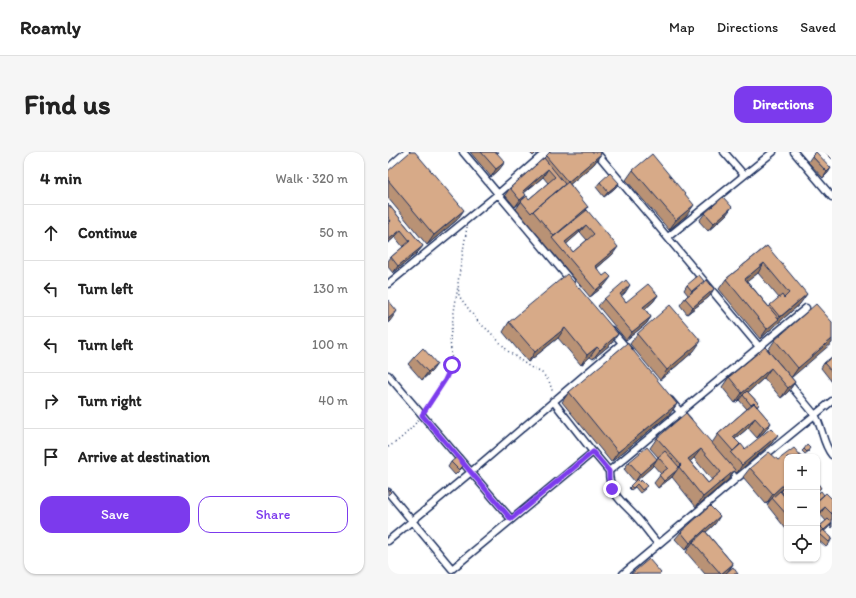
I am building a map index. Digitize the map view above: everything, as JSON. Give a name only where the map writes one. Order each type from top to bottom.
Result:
[{"type":"street","points":[[388,168],[406,152]]},
{"type":"street","points":[[463,152],[577,289]]},
{"type":"street","points":[[388,284],[498,194],[546,152]]},
{"type":"street","points":[[596,152],[769,360]]},
{"type":"street","points":[[724,152],[744,175]]},
{"type":"street","points":[[668,237],[773,152]]},
{"type":"street","points":[[794,152],[832,197]]},
{"type":"street","points":[[421,246],[426,252]]},
{"type":"street","points":[[609,471],[806,308]]},
{"type":"street","points":[[607,325],[636,360]]},
{"type":"street","points":[[388,541],[622,343]]},
{"type":"street","points":[[388,375],[511,519]]},
{"type":"street","points":[[784,378],[815,415],[818,420],[823,441],[831,454]]},
{"type":"street","points":[[666,395],[691,425]]},
{"type":"street","points":[[553,401],[609,471],[609,481],[618,499],[638,519],[658,544]]},
{"type":"street","points":[[623,574],[736,479],[832,402]]},
{"type":"street","points":[[388,492],[452,569],[593,452]]},
{"type":"street","points":[[721,461],[736,479]]},
{"type":"path","points":[[388,447],[396,443],[410,430],[422,415],[445,380],[452,365],[450,338],[468,226]]},
{"type":"path","points":[[458,282],[459,296],[479,323],[488,330],[509,352],[530,367],[542,373],[549,381],[553,390],[553,401]]},
{"type":"building","points":[[410,152],[415,152],[464,210],[434,235],[388,180],[388,171]]},
{"type":"building","points":[[481,152],[496,152],[505,162],[496,169]]},
{"type":"building","points":[[550,152],[600,152],[601,154],[568,182],[546,156]]},
{"type":"building","points":[[816,152],[831,168],[827,172],[812,156]]},
{"type":"building","points":[[652,154],[694,205],[676,220],[633,170]]},
{"type":"building","points":[[544,158],[565,184],[531,213],[521,201],[527,196],[529,199],[555,177],[548,169],[523,191],[526,195],[520,200],[510,188]]},
{"type":"building","points":[[610,173],[619,183],[608,192],[600,182]]},
{"type":"building","points":[[568,182],[588,207],[554,236],[533,211]]},
{"type":"building","points":[[723,197],[732,207],[714,223],[705,213]]},
{"type":"building","points":[[388,204],[423,246],[398,266],[391,257],[410,241],[401,230],[388,240],[388,224],[391,221],[388,217]]},
{"type":"building","points":[[587,210],[618,247],[595,266],[603,276],[607,273],[611,277],[596,290],[552,238]],"holes":[[[586,225],[594,234],[573,252],[565,242]]]},
{"type":"building","points":[[767,246],[807,294],[780,317],[770,305],[782,295],[784,298],[789,293],[764,263],[745,279],[779,319],[767,329],[726,279]]},
{"type":"building","points":[[567,274],[618,334],[600,350],[597,347],[587,355],[565,328],[535,352],[509,322]]},
{"type":"building","points":[[699,275],[704,281],[692,291],[687,285]]},
{"type":"building","points":[[626,280],[630,285],[620,294],[626,302],[648,284],[658,295],[643,307],[651,317],[632,332],[604,299]]},
{"type":"building","points":[[707,280],[714,289],[693,307],[685,298]]},
{"type":"building","points":[[388,300],[397,311],[388,319]]},
{"type":"building","points":[[816,304],[832,322],[832,339],[798,368],[775,340]]},
{"type":"building","points":[[670,305],[701,341],[667,370],[637,334]]},
{"type":"building","points":[[627,343],[677,404],[618,452],[569,392]]},
{"type":"building","points":[[765,347],[795,382],[788,388],[771,368],[742,393],[729,377]]},
{"type":"building","points":[[423,348],[437,364],[428,372],[414,357]]},
{"type":"building","points":[[832,357],[832,372],[824,363]]},
{"type":"building","points":[[747,391],[759,404],[757,407],[754,403],[751,405],[743,395]]},
{"type":"building","points":[[754,403],[771,423],[764,428],[755,418],[733,437],[740,444],[733,451],[718,434]]},
{"type":"building","points":[[686,413],[735,470],[703,497],[679,467],[681,465],[657,438]],"holes":[[[701,449],[721,472],[708,483],[688,459]]]},
{"type":"building","points":[[771,428],[778,435],[742,465],[731,453],[741,444],[745,449]]},
{"type":"building","points":[[807,445],[810,448],[807,452],[804,449]]},
{"type":"building","points":[[647,447],[657,459],[640,474],[629,462]]},
{"type":"building","points":[[794,448],[799,454],[786,454]]},
{"type":"building","points":[[665,451],[679,467],[664,481],[659,475],[668,468],[658,457]]},
{"type":"building","points":[[769,452],[778,460],[784,456],[784,484],[773,494],[750,468]]},
{"type":"building","points":[[458,456],[465,464],[459,470],[451,462]]},
{"type":"building","points":[[637,479],[640,482],[641,480],[647,486],[642,490],[637,484],[633,488],[630,486]]},
{"type":"building","points":[[780,491],[784,496],[784,512],[772,498]]},
{"type":"building","points":[[821,491],[824,495],[820,498]]},
{"type":"building","points":[[826,493],[832,499],[832,514],[825,507],[820,511],[820,498]]},
{"type":"building","points":[[710,506],[720,516],[690,543],[681,532]]},
{"type":"building","points":[[828,519],[832,523],[824,530],[820,526]]},
{"type":"building","points":[[823,530],[832,538],[829,542],[820,534]]},
{"type":"building","points":[[705,531],[733,564],[721,574],[693,542]]},
{"type":"building","points":[[649,559],[661,573],[660,574],[631,574]]},
{"type":"building","points":[[733,567],[738,574],[725,574]]},
{"type":"route","points":[[452,365],[445,380],[422,415],[511,519],[593,452],[609,471],[609,481],[612,489]]}]
